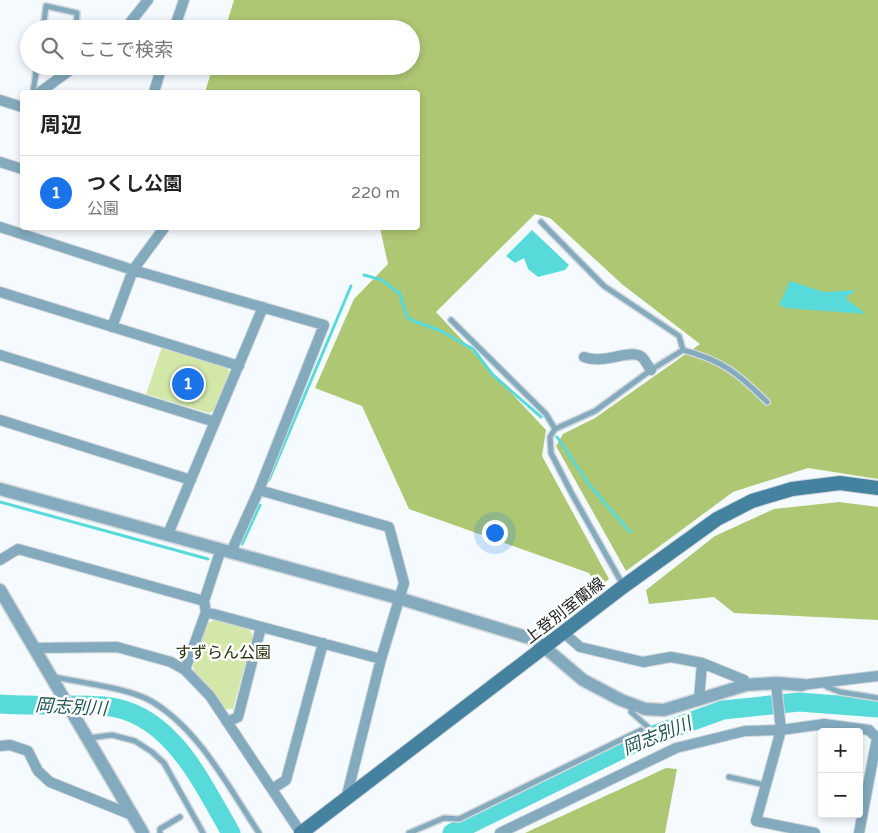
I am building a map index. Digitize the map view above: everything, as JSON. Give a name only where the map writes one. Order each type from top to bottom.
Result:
[{"type":"main road","name":"上登別室蘭線","points":[[301,833],[624,586],[717,519],[752,501],[792,488],[840,483],[878,488]]},
{"type":"street","points":[[132,20],[148,0]]},
{"type":"street","points":[[177,20],[184,0]]},
{"type":"street","points":[[43,90],[63,75]]},
{"type":"street","points":[[155,90],[159,75]]},
{"type":"street","points":[[1,103],[20,106]]},
{"type":"street","points":[[0,162],[20,168]]},
{"type":"street","points":[[0,227],[133,270],[324,325],[259,490],[226,551],[204,600],[206,612],[185,670]]},
{"type":"street","points":[[112,326],[133,270],[163,230]]},
{"type":"street","points":[[0,292],[239,366]]},
{"type":"street","points":[[168,534],[264,307]]},
{"type":"street","points":[[584,357],[600,361],[633,353],[642,357],[651,370]]},
{"type":"street","points":[[0,355],[215,422]]},
{"type":"street","points":[[0,420],[191,480]]},
{"type":"street","points":[[0,489],[398,598],[536,640],[584,680],[645,709],[664,710],[746,685],[776,683],[826,684],[878,676]]},
{"type":"street","points":[[259,490],[389,527],[404,583],[381,659],[346,799]]},
{"type":"street","points":[[0,560],[18,550],[204,600]]},
{"type":"street","points":[[0,590],[56,682],[143,833]]},
{"type":"street","points":[[206,612],[381,659]]},
{"type":"street","points":[[227,722],[238,717],[261,627]]},
{"type":"street","points":[[564,633],[580,647],[643,662],[671,657],[702,663],[744,680],[746,685]]},
{"type":"street","points":[[272,789],[286,780],[323,644]]},
{"type":"street","points":[[34,648],[117,648],[171,662],[185,670],[210,696],[301,833]]},
{"type":"street","points":[[699,700],[702,663]]},
{"type":"street","points":[[776,683],[781,727],[756,821],[815,833]]},
{"type":"street","points":[[500,833],[676,748],[745,732],[824,724],[869,730],[878,738],[859,833]]},
{"type":"street","points":[[0,746],[10,745],[28,751],[38,771],[50,782],[132,815]]},
{"type":"lane","points":[[44,20],[46,6],[77,13],[77,20]]},
{"type":"lane","points":[[33,90],[36,75]]},
{"type":"lane","points":[[541,222],[604,286],[679,336],[683,350]]},
{"type":"lane","points":[[451,320],[546,414],[555,429]]},
{"type":"lane","points":[[624,586],[572,494],[551,452],[550,437],[555,429],[596,411],[651,370],[683,350],[711,358],[745,379],[767,402]]},
{"type":"lane","points":[[56,682],[135,695],[150,701],[167,712],[188,729],[259,833]]},
{"type":"lane","points":[[826,684],[827,687],[840,692],[878,698]]},
{"type":"lane","points":[[632,704],[631,712],[648,726]]},
{"type":"lane","points":[[409,833],[444,818],[459,819],[642,730]]},
{"type":"lane","points":[[86,734],[112,735],[135,741],[152,752],[164,763],[203,833]]},
{"type":"lane","points":[[729,777],[765,785]]},
{"type":"lane","points":[[160,833],[160,829],[180,817]]},
{"type":"green space","points":[[234,0],[878,0],[878,479],[808,468],[733,492],[626,571],[556,446],[563,434],[595,418],[700,344],[623,285],[550,218],[535,214],[436,312],[546,430],[542,456],[609,579],[598,587],[589,573],[409,509],[362,406],[315,388],[354,299],[388,264],[380,230],[420,230],[420,90],[206,90],[210,75],[420,75],[420,20],[228,20]]},
{"type":"green space","points":[[162,347],[226,366],[231,375],[215,410],[209,413],[146,394]]},
{"type":"green space","points":[[839,502],[878,507],[878,620],[734,613],[714,597],[649,604],[646,590],[715,536],[774,509]]},
{"type":"green space","name":"すずらん公園","points":[[215,619],[249,629],[253,636],[233,709],[223,709],[196,675],[193,667],[204,626]]},
{"type":"green space","points":[[666,768],[677,769],[665,833],[525,833]]},
{"type":"water","points":[[532,230],[569,265],[565,270],[538,277],[528,269],[524,258],[515,263],[506,256]]},
{"type":"water","points":[[790,281],[824,292],[856,290],[845,298],[866,314],[786,308],[779,305]]},
{"type":"water","points":[[0,698],[61,700],[69,714],[53,709],[35,707],[17,707],[0,710]]},
{"type":"waterway","points":[[364,275],[382,280],[400,294],[407,317],[441,331],[473,349],[493,375],[541,417]]},
{"type":"waterway","points":[[269,480],[351,286]]},
{"type":"waterway","points":[[557,437],[591,487],[630,532]]},
{"type":"waterway","points":[[0,502],[208,559]]},
{"type":"waterway","points":[[242,544],[260,505]]},
{"type":"waterway","name":"岡志別川","points":[[452,833],[645,738],[723,710],[799,702],[878,708]]},
{"type":"waterway","name":"岡志別川","points":[[0,704],[104,706],[127,711],[148,721],[166,735],[181,753],[208,792],[231,833]]},
{"type":"place","name":"つくし公園","points":[[188,384]]}]
